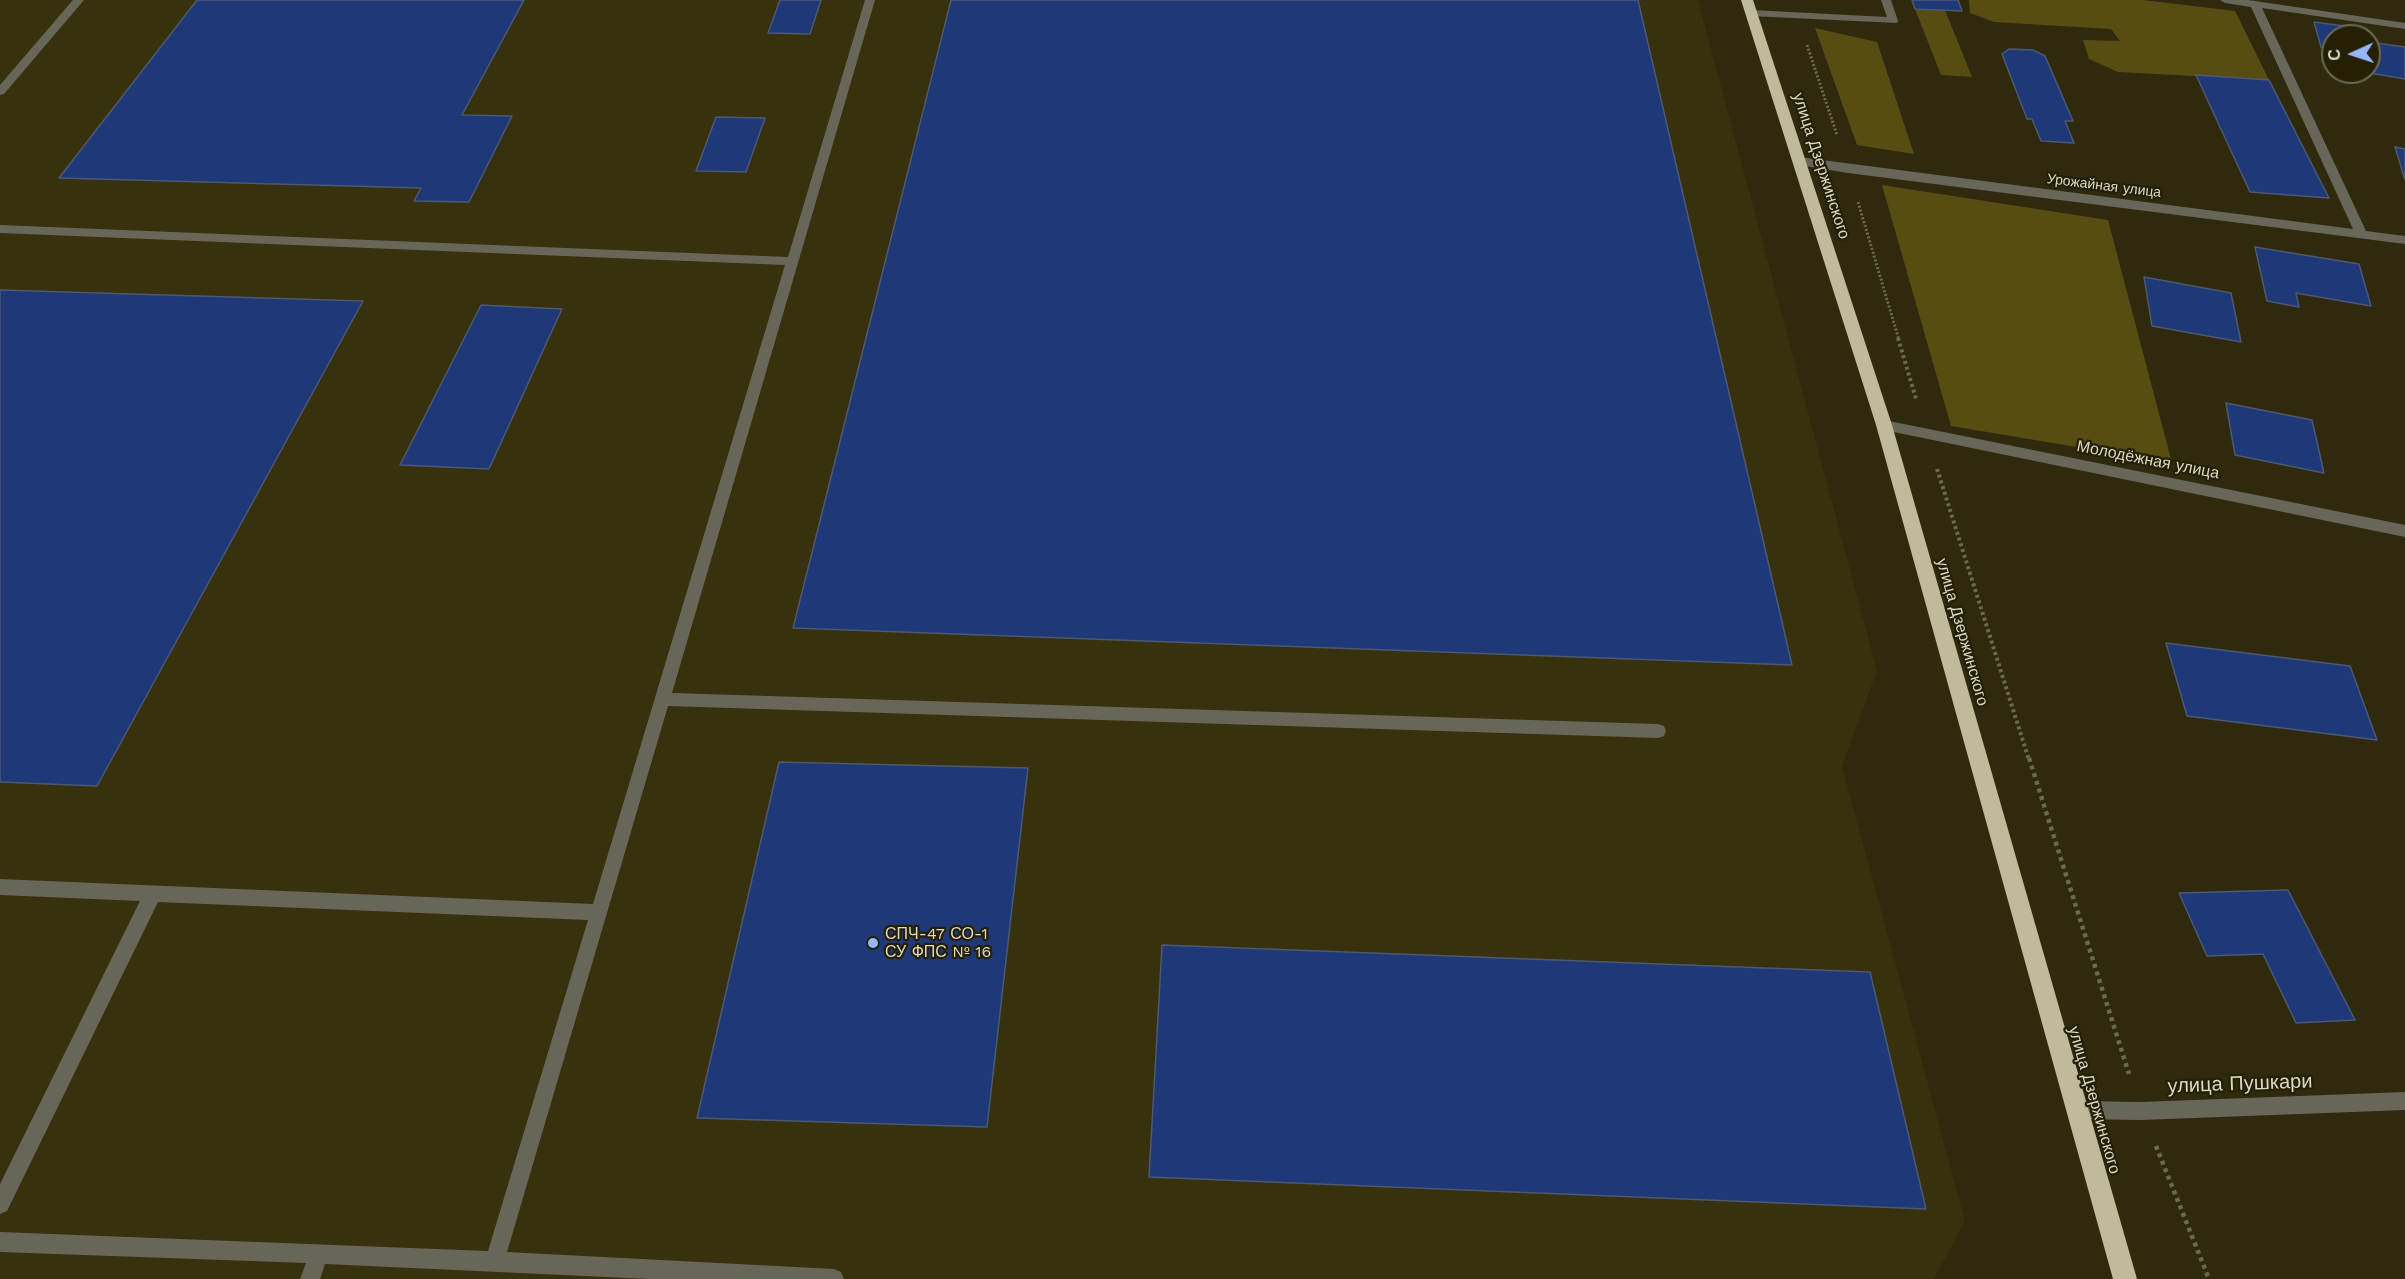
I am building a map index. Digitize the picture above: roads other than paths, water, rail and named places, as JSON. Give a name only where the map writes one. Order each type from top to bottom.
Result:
[{"type":"highway","name":"улица Дзержинского","points":[[1749,6],[1884,425],[2125,1279]]},
{"type":"street","points":[[0,92],[79,0]]},
{"type":"street","points":[[495,1261],[870,0]]},
{"type":"street","points":[[1749,6],[1797,15],[1893,21],[1886,0]]},
{"type":"street","points":[[2225,0],[2405,26]]},
{"type":"street","points":[[2255,4],[2361,233]]},
{"type":"street","name":"Урожайная улица","points":[[1799,161],[2405,240]]},
{"type":"street","points":[[0,229],[793,261]]},
{"type":"street","name":"Молодёжная улица","points":[[1884,425],[2405,531]]},
{"type":"street","points":[[662,699],[1658,731]]},
{"type":"street","points":[[0,887],[598,912]]},
{"type":"street","points":[[0,1204],[153,893]]},
{"type":"street","name":"улица Пушкари","points":[[2076,1110],[2141,1111],[2405,1101]]},
{"type":"street","points":[[0,1242],[495,1261],[834,1279]]},
{"type":"street","points":[[310,1279],[319,1254]]},
{"type":"place","name":"СПЧ-47 СО-1 СУ ФПС № 16","points":[[873,943]]}]
